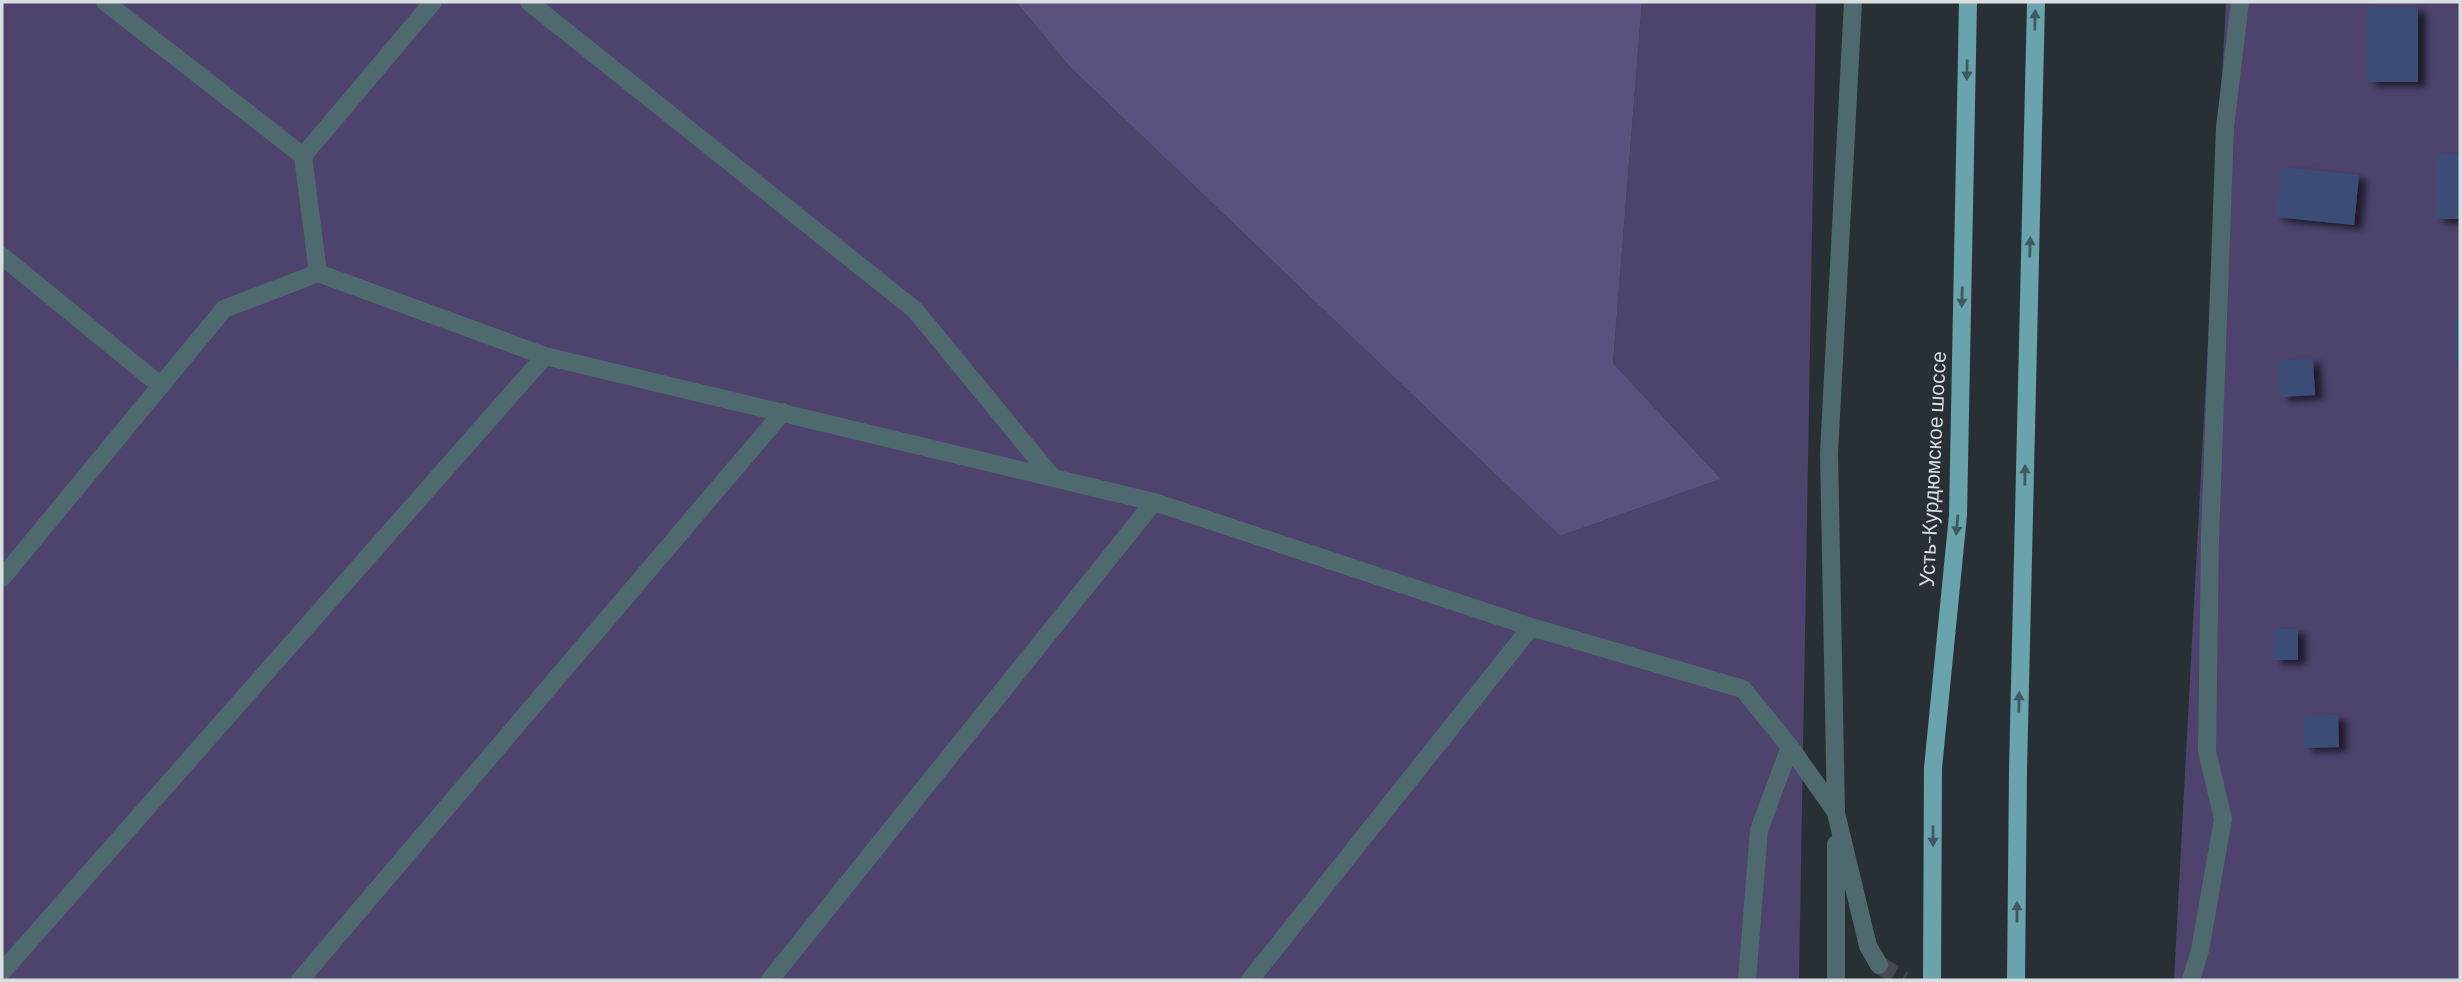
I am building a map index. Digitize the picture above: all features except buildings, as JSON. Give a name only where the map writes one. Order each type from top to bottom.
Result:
[{"type":"main road","name":"Усть-Курдюмское шоссе","points":[[1932,980],[1933,768],[1958,515],[1968,2]]},
{"type":"main road","points":[[2017,980],[2018,770],[2036,2]]},
{"type":"street","points":[[105,2],[303,156],[318,273]]},
{"type":"street","points":[[303,156],[433,2]]},
{"type":"street","points":[[529,2],[915,310],[1052,477]]},
{"type":"street","points":[[1836,980],[1836,813],[1829,453],[1853,2]]},
{"type":"street","points":[[2192,980],[2200,950],[2223,819],[2207,751],[2210,538],[2225,127],[2240,2]]},
{"type":"street","points":[[2,256],[161,386]]},
{"type":"street","points":[[2,578],[225,309],[318,273],[545,356],[1154,502],[1531,627],[1743,689],[1790,747],[1836,813],[1868,946],[1880,965]]},
{"type":"street","points":[[2,972],[545,356]]},
{"type":"street","points":[[300,980],[783,411]]},
{"type":"street","points":[[770,980],[1154,502]]},
{"type":"street","points":[[1250,980],[1531,627]]},
{"type":"street","points":[[1747,980],[1759,830],[1790,747]]},
{"type":"shaded area","points":[[2,2],[1016,2],[1069,66],[1560,536],[1721,479],[1613,363],[1642,2],[1816,2],[1799,980],[2,980]]},
{"type":"shaded area","points":[[1016,2],[1642,2],[1613,363],[1721,479],[1560,536],[1069,66]]},
{"type":"shaded area","points":[[2226,2],[2460,2],[2460,980],[2174,980]]},
{"type":"tunnel","points":[[1879,965],[1904,980]]}]
